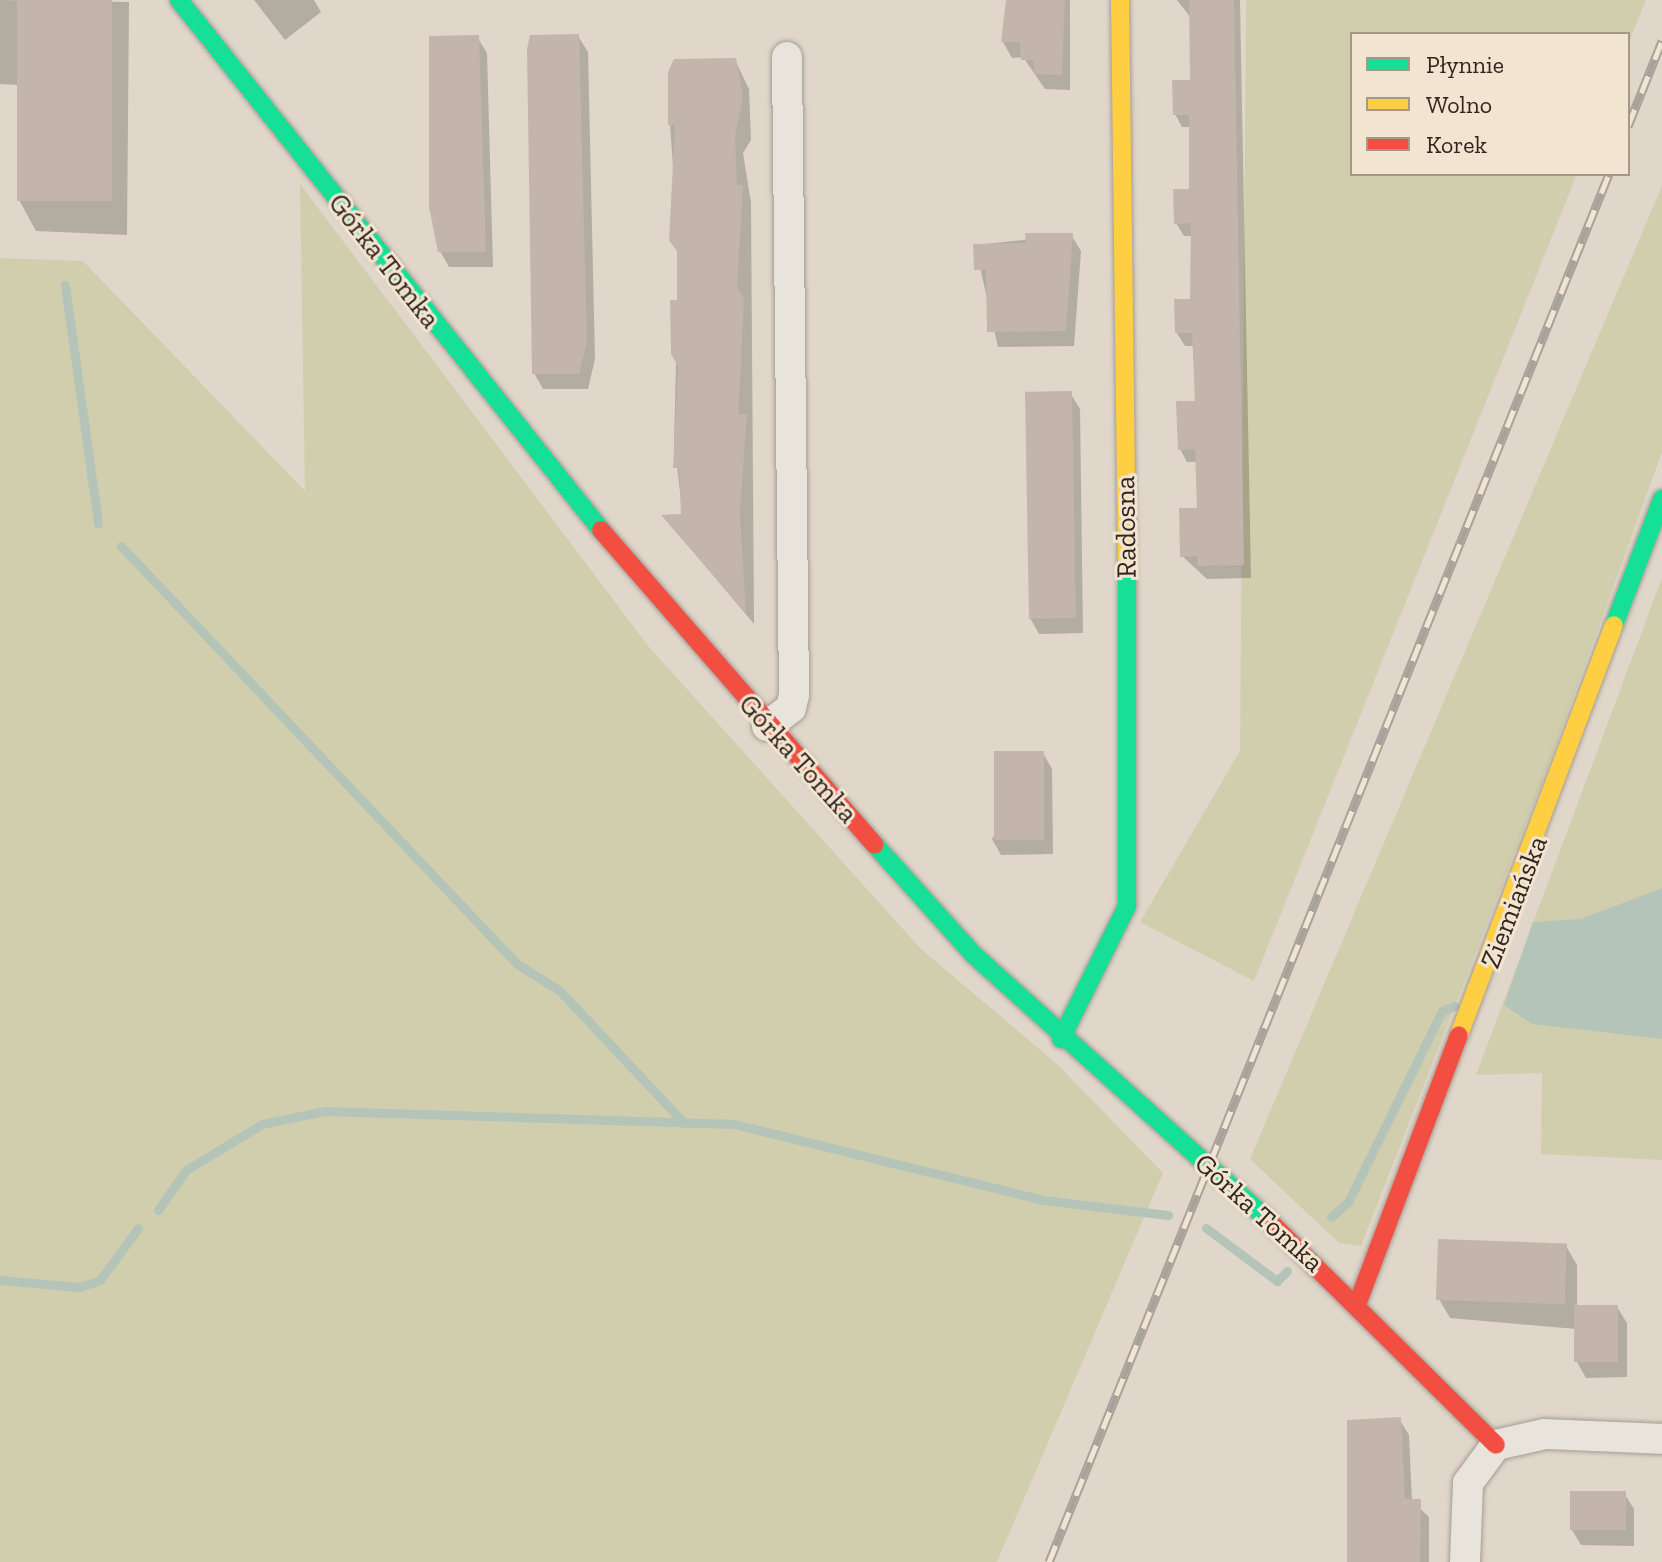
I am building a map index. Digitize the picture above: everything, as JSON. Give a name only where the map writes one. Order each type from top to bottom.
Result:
[{"type":"street","name":"Górka Tomka","points":[[179,0],[645,586],[974,955],[1061,1039],[1358,1302],[1496,1445]]},
{"type":"street","name":"Radosna","points":[[1061,1039],[1109,953],[1127,906],[1130,864],[1120,0]]},
{"type":"street","points":[[767,726],[791,708],[794,695],[787,57]]},
{"type":"street","name":"Ziemiańska","points":[[1358,1302],[1662,499]]},
{"type":"street","points":[[1465,1562],[1468,1483],[1496,1445],[1545,1434],[1662,1439]]},
{"type":"shaded area","points":[[1246,0],[1646,0],[1630,40],[1630,32],[1350,32],[1350,176],[1576,176],[1254,981],[1140,922],[1240,751]]},
{"type":"shaded area","points":[[300,184],[649,647],[920,948],[1058,1065],[1163,1173],[997,1562],[0,1562],[0,258],[83,261],[305,491]]},
{"type":"shaded area","points":[[1662,186],[1662,452],[1546,772],[1361,1246],[1339,1243],[1250,1159]]},
{"type":"shaded area","points":[[1662,578],[1662,1160],[1541,1154],[1542,1073],[1476,1075]]},
{"type":"shaded area","points":[[1662,888],[1662,1039],[1532,1024],[1504,1005],[1533,922],[1581,919]]},
{"type":"building","points":[[17,0],[112,0],[112,201],[17,201]]},
{"type":"building","points":[[1006,0],[1065,0],[1062,75],[1034,74],[1033,60],[1021,60],[1020,42],[1001,42]]},
{"type":"building","points":[[1189,0],[1234,0],[1244,565],[1198,566],[1197,556],[1180,557],[1179,508],[1197,508],[1195,449],[1178,450],[1176,401],[1195,401],[1192,333],[1175,333],[1174,299],[1190,299],[1191,223],[1174,224],[1173,189],[1189,189],[1189,115],[1173,115],[1172,80],[1190,80]]},
{"type":"building","points":[[579,34],[587,342],[579,374],[532,374],[527,49],[530,35]]},
{"type":"building","points":[[479,35],[486,252],[438,252],[429,207],[429,36]]},
{"type":"building","points":[[736,58],[743,97],[735,136],[737,185],[743,185],[737,287],[744,299],[739,414],[747,414],[740,513],[746,613],[661,515],[681,514],[679,468],[673,468],[678,366],[671,354],[670,300],[677,300],[677,251],[669,240],[675,125],[668,125],[668,72],[674,59]]},
{"type":"building","points":[[1025,233],[1073,233],[1066,331],[987,332],[986,270],[974,270],[973,244],[1026,243]]},
{"type":"building","points":[[1072,391],[1076,618],[1029,619],[1025,392]]},
{"type":"building","points":[[994,751],[1044,751],[1044,840],[994,840]]},
{"type":"building","points":[[1438,1239],[1567,1244],[1565,1304],[1436,1300]]},
{"type":"building","points":[[1574,1305],[1618,1305],[1618,1362],[1574,1362]]},
{"type":"building","points":[[1401,1417],[1405,1499],[1421,1499],[1420,1562],[1347,1562],[1347,1420]]},
{"type":"building","points":[[1570,1491],[1626,1491],[1626,1530],[1570,1530]]},
{"type":"waterway","points":[[65,285],[98,524]]},
{"type":"waterway","points":[[121,546],[516,963],[560,991],[684,1123]]},
{"type":"waterway","points":[[1331,1217],[1348,1202],[1442,1011],[1454,1006]]},
{"type":"waterway","points":[[158,1210],[186,1170],[262,1124],[324,1111],[734,1124],[1043,1200],[1168,1215]]},
{"type":"waterway","points":[[0,1280],[79,1287],[100,1280],[138,1228]]},
{"type":"waterway","points":[[1206,1228],[1277,1281],[1287,1271]]},
{"type":"railway","points":[[1630,121],[1662,41]]},
{"type":"railway","points":[[1049,1562],[1608,176]]},
{"type":"traffic: fast","points":[[179,0],[601,530]]},
{"type":"traffic: fast","points":[[1614,625],[1662,499]]},
{"type":"traffic: fast","points":[[1061,1039],[1127,906],[1127,568]]},
{"type":"traffic: fast","points":[[875,845],[974,955],[1268,1220]]},
{"type":"traffic: slow","points":[[1120,0],[1127,568]]},
{"type":"traffic: slow","points":[[1459,1035],[1614,625]]},
{"type":"traffic: jam","points":[[601,530],[875,845]]},
{"type":"traffic: jam","points":[[1358,1302],[1459,1035]]},
{"type":"traffic: jam","points":[[1268,1220],[1496,1445]]}]
